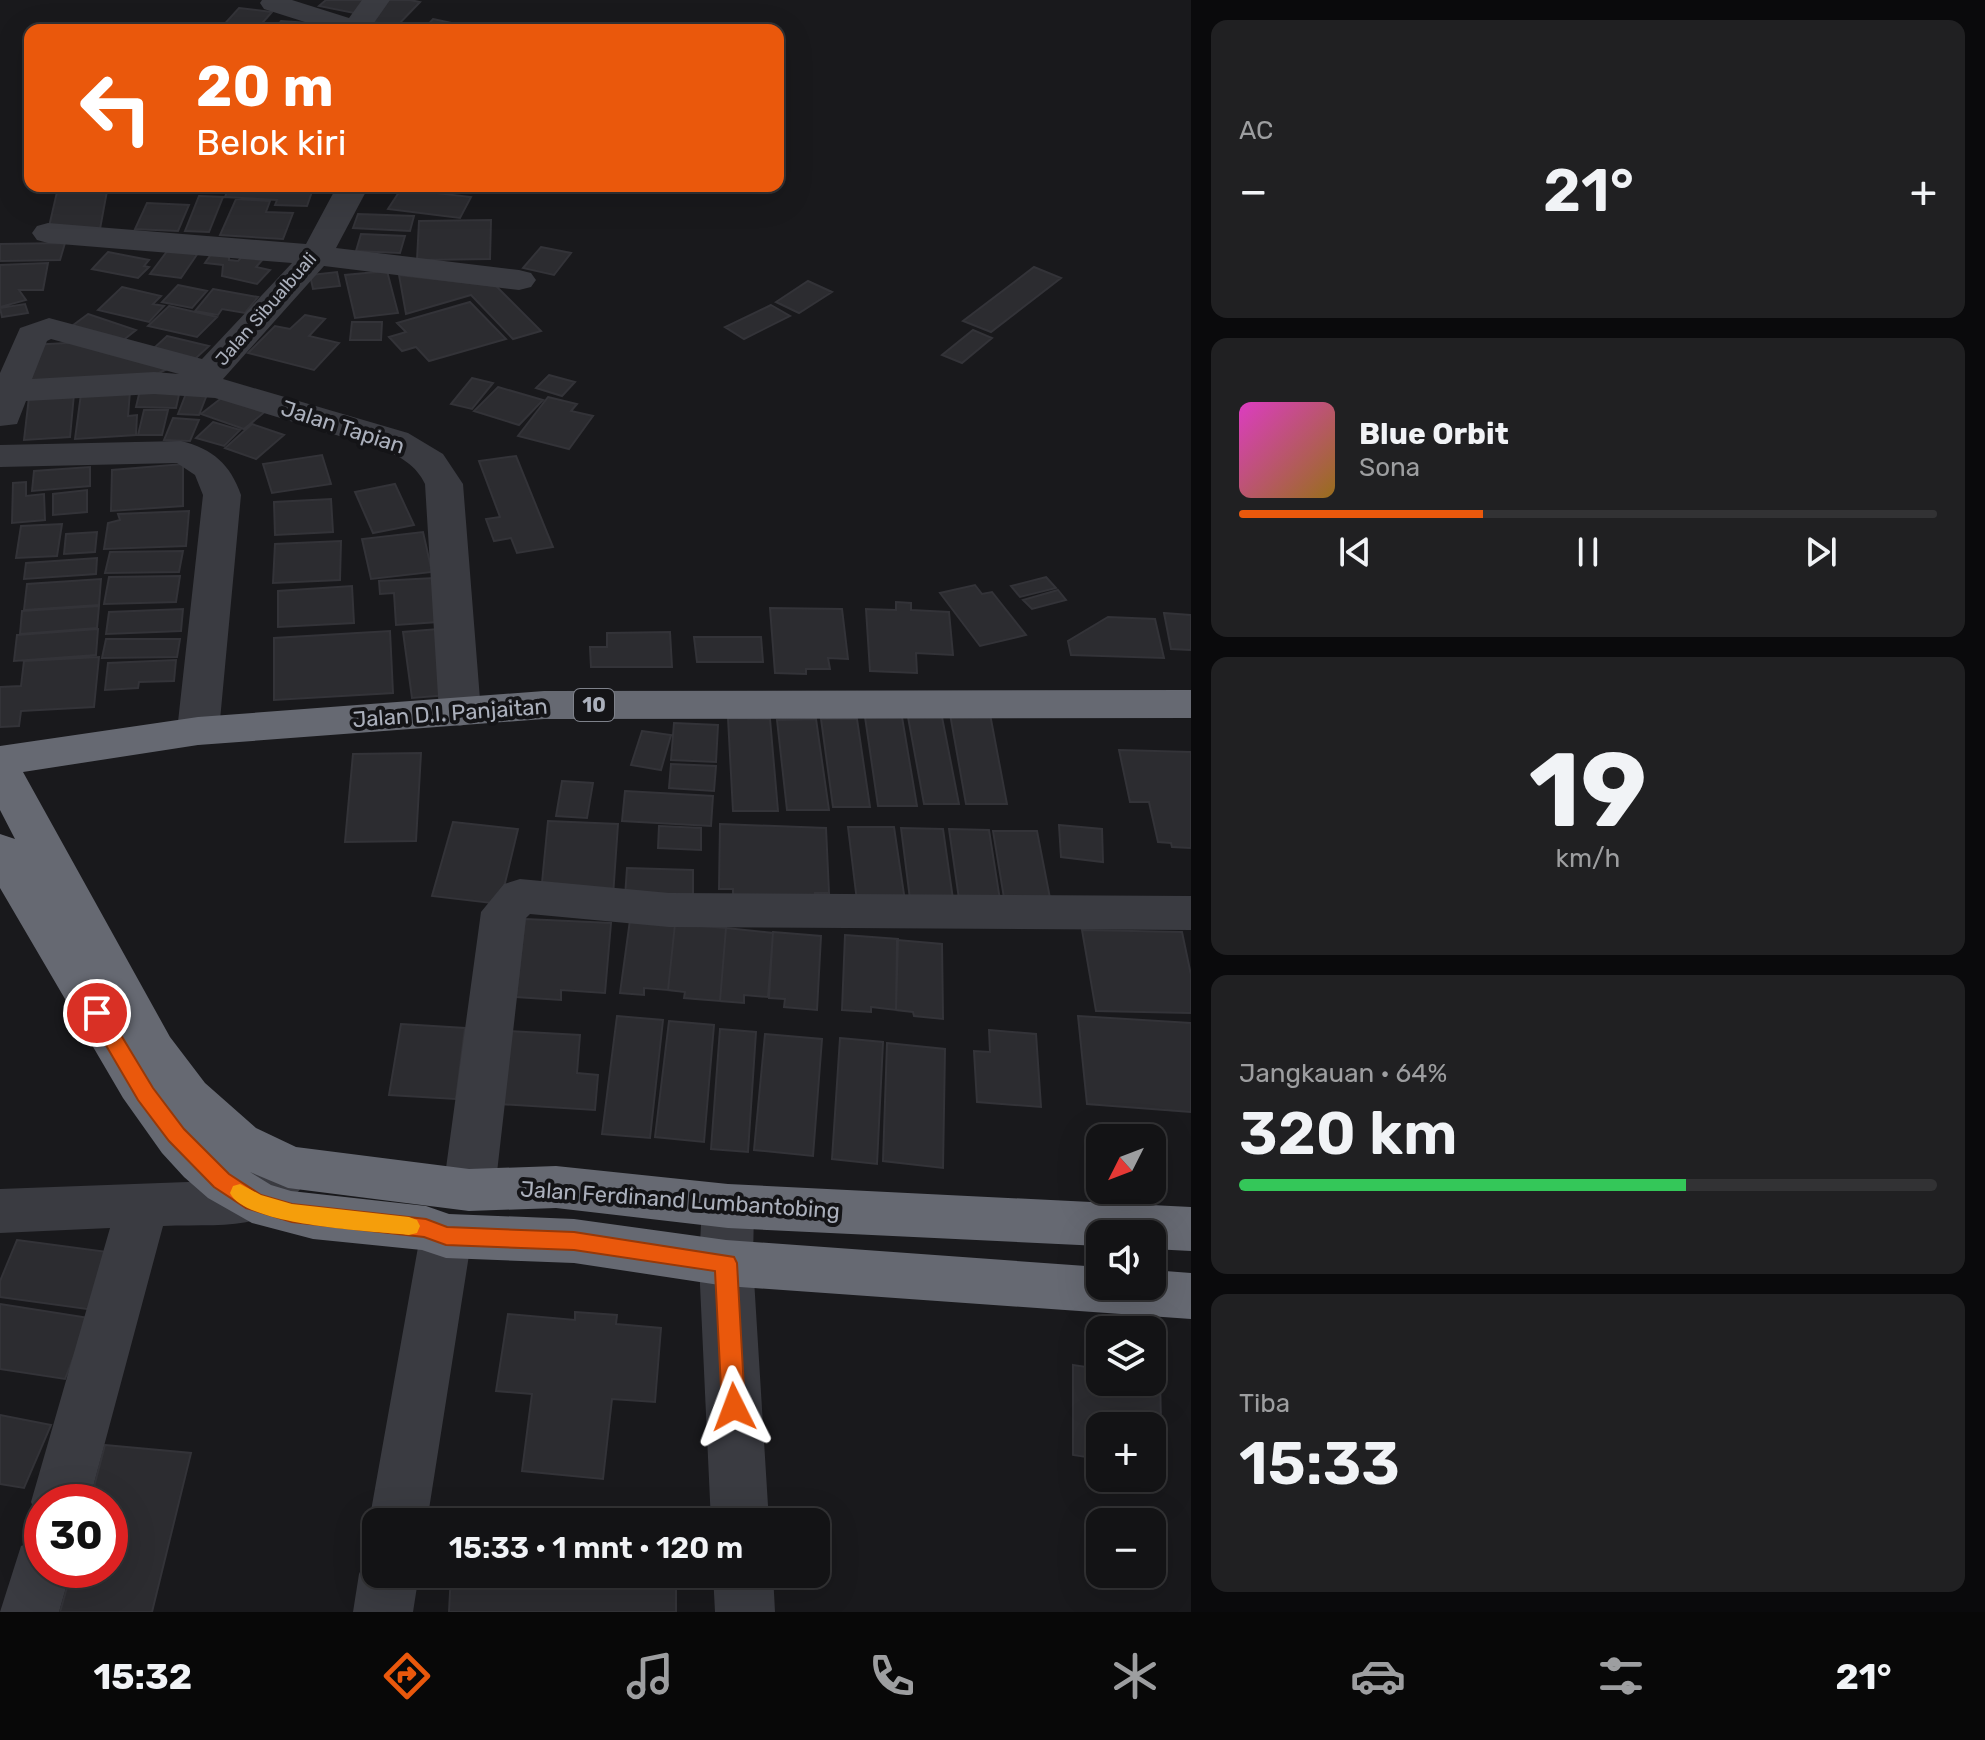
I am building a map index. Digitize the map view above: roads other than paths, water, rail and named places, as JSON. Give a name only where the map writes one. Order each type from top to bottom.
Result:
[{"type":"highway","name":"Jalan D.I. Panjaitan","points":[[0,761],[198,731],[544,705],[1191,704]]},
{"type":"highway","name":"Jalan Ferdinand Lumbantobing","points":[[0,770],[153,1050],[187,1097],[238,1142],[292,1213],[426,1228],[457,1213],[556,1187],[728,1206],[1191,1229]]},
{"type":"highway","name":"Jalan Ferdinand Lumbantobing","points":[[0,850],[146,1094],[177,1135],[221,1180],[271,1184]]},
{"type":"highway","points":[[556,1187],[574,1241]]},
{"type":"highway","name":"Jalan Ferdinand Lumbantobing","points":[[457,1213],[574,1241],[726,1263],[1191,1296]]},
{"type":"street","points":[[359,24],[376,0]]},
{"type":"street","points":[[274,3],[337,24]]},
{"type":"street","name":"Jalan Sibualbuali","points":[[204,379],[316,255],[350,192]]},
{"type":"street","points":[[48,233],[316,255],[519,280]]},
{"type":"street","points":[[0,434],[5,392],[32,335],[49,328],[204,379]]},
{"type":"street","name":"Jalan Tapian","points":[[5,392],[204,379],[218,388],[419,451],[435,464],[444,484],[460,712]]},
{"type":"street","points":[[0,456],[181,452],[207,463],[215,473],[222,495],[198,731]]},
{"type":"street","points":[[401,1508],[457,1213],[504,912],[520,896],[669,910],[1191,913]]},
{"type":"street","points":[[0,1211],[142,1208],[271,1184]]},
{"type":"street","points":[[728,1206],[726,1263],[739,1508]]},
{"type":"street","points":[[65,1484],[142,1208]]},
{"type":"street","points":[[29,1612],[36,1588]]},
{"type":"street","points":[[383,1612],[387,1588]]},
{"type":"street","points":[[744,1588],[745,1612]]}]
